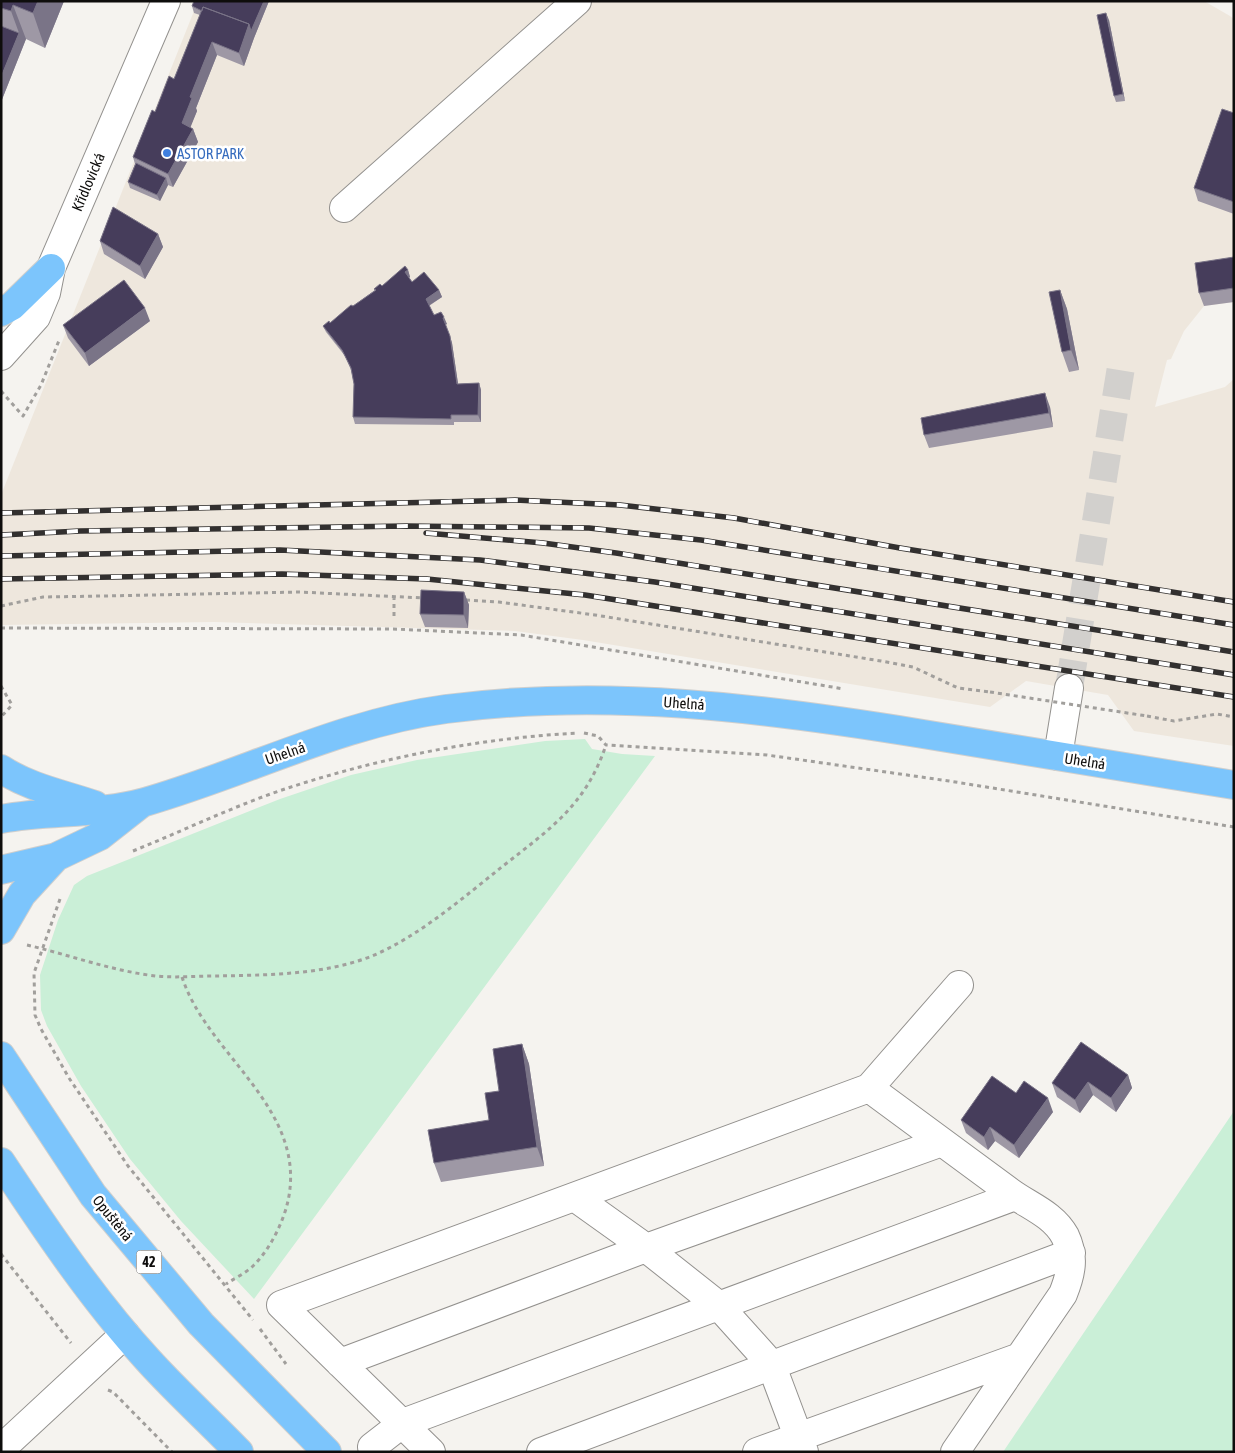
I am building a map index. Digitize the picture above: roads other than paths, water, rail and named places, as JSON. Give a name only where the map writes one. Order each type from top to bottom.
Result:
[{"type":"main road","points":[[1,312],[12,306],[51,268]]},
{"type":"main road","name":"Uhelná","points":[[1,819],[103,809],[143,802],[348,731],[444,710],[544,701],[617,700],[691,703],[838,720],[1234,784]]},
{"type":"main road","points":[[1,769],[15,778],[42,790],[103,809]]},
{"type":"main road","name":"Uhelná","points":[[1,870],[56,857],[100,836],[143,802]]},
{"type":"main road","points":[[10,936],[22,894],[56,857]]},
{"type":"main road","name":"Opuštěná","points":[[1,1056],[93,1194],[201,1324],[327,1452]]},
{"type":"main road","points":[[1,1162],[47,1232],[125,1334],[148,1360],[239,1452]]},
{"type":"street","name":"Křídlovická","points":[[1,356],[36,317],[46,293],[51,268],[166,1]]},
{"type":"street","points":[[344,208],[578,1]]},
{"type":"street","points":[[1058,756],[1069,688]]},
{"type":"street","points":[[431,1452],[281,1305],[576,1198],[868,1088],[958,985]]},
{"type":"street","points":[[868,1088],[1015,1196],[1053,1220],[1065,1236],[1071,1253],[1071,1274],[1063,1294],[955,1452]]},
{"type":"street","points":[[340,1363],[646,1248],[942,1142]]},
{"type":"street","points":[[372,1447],[403,1423],[1015,1196]]},
{"type":"street","points":[[576,1198],[646,1248],[718,1305],[771,1364],[801,1444]]},
{"type":"street","points":[[541,1452],[771,1364],[1071,1253]]},
{"type":"street","points":[[1,1449],[125,1334]]},
{"type":"street","points":[[757,1452],[801,1444],[1020,1357]]},
{"type":"tunnel","points":[[1069,688],[1122,361]]},
{"type":"railway","points":[[1,513],[515,500],[620,505],[734,518],[900,548],[1234,602]]},
{"type":"railway","points":[[1,535],[80,531],[407,526],[589,528],[701,540],[1234,625]]},
{"type":"railway","points":[[426,533],[543,543],[616,553],[1234,652]]},
{"type":"railway","points":[[1,556],[280,550],[480,560],[655,582],[1234,675]]},
{"type":"railway","points":[[1,579],[282,574],[427,579],[585,595],[1234,697]]},
{"type":"place","name":"ASTOR PARK","points":[[167,153]]}]
